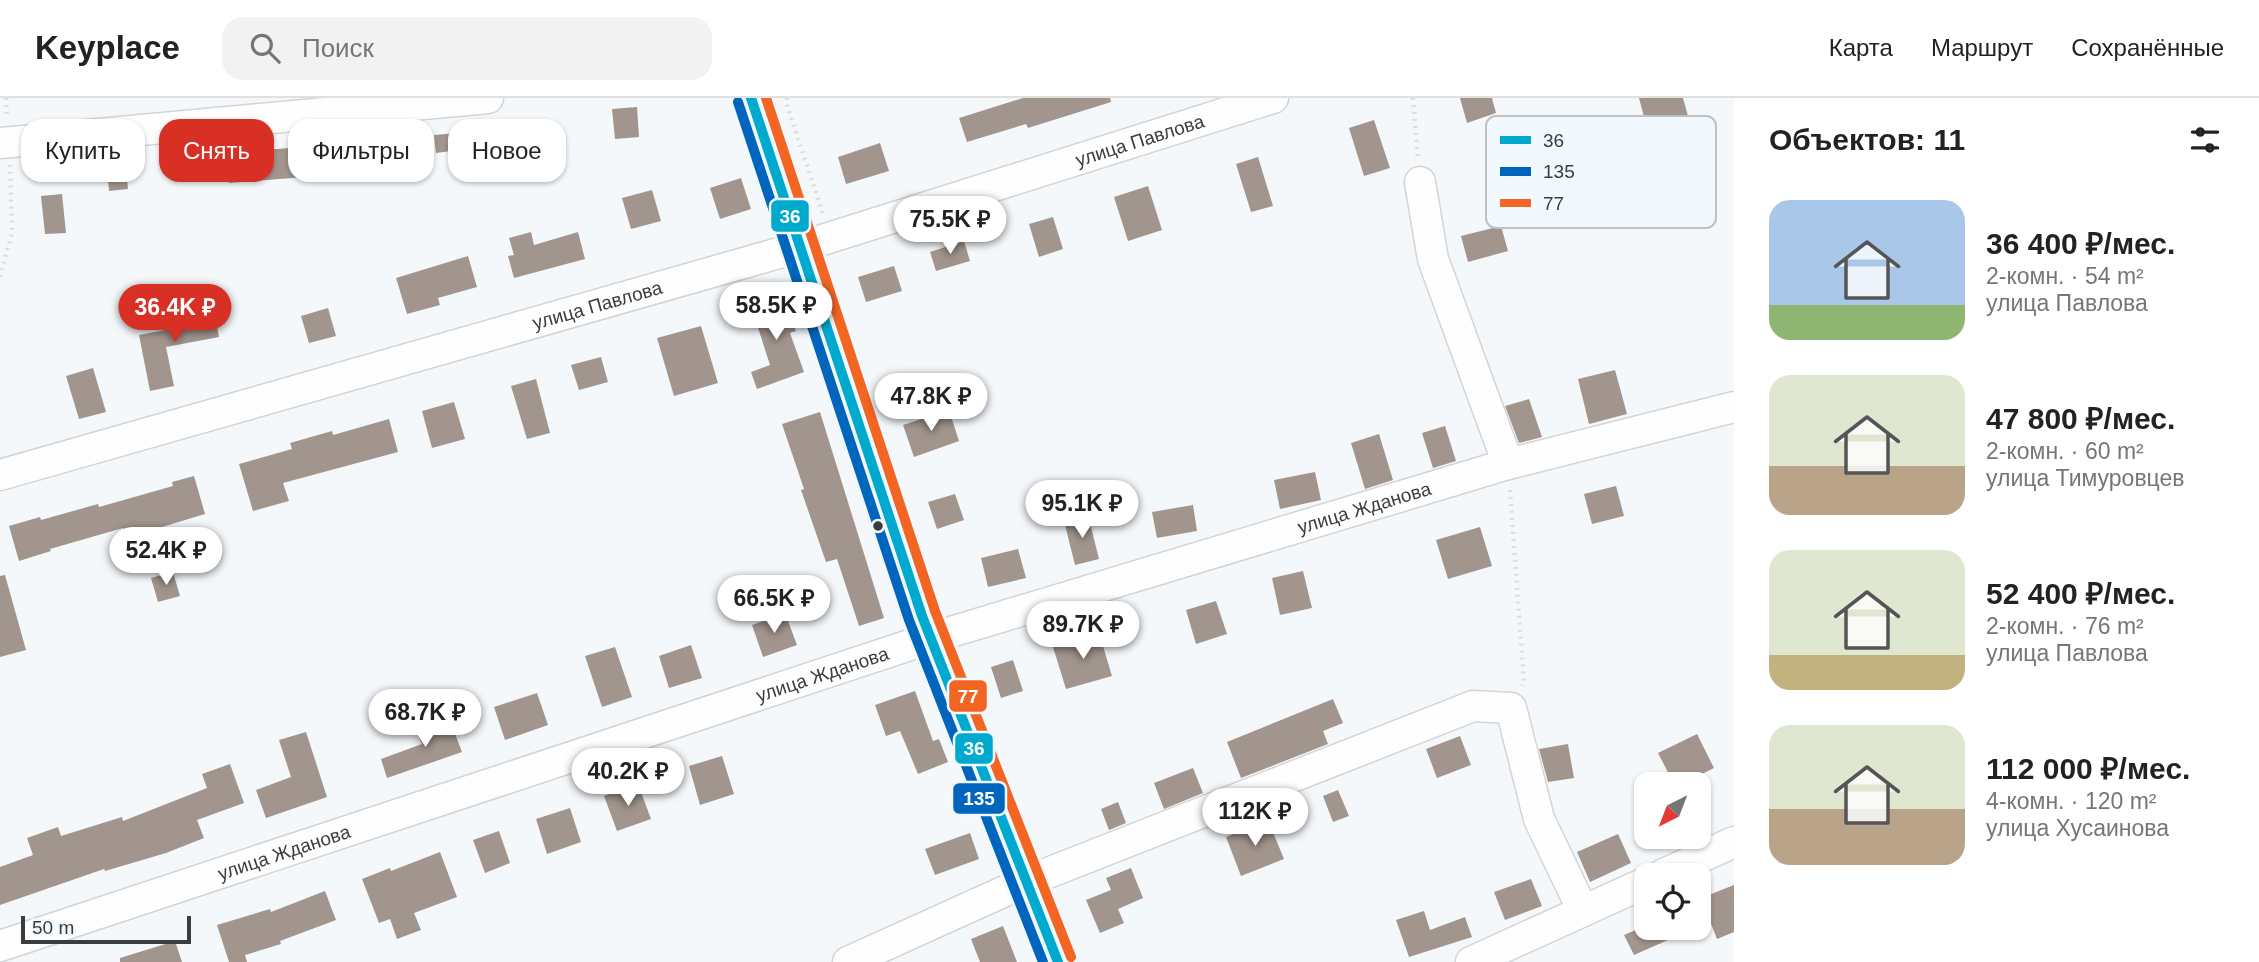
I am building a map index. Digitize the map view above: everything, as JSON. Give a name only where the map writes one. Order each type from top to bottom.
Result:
[{"type":"main road","points":[[751,98],[815,242],[931,638],[1058,962]]},
{"type":"street","points":[[4,142],[488,98]]},
{"type":"street","name":"улица Павлова","points":[[0,475],[815,242],[1273,98]]},
{"type":"street","points":[[1420,183],[1433,259],[1508,464]]},
{"type":"street","name":"улица Жданова","points":[[0,946],[931,638],[1508,464],[1734,407]]},
{"type":"street","points":[[848,962],[1025,882],[1473,706],[1511,708],[1539,819],[1583,911]]},
{"type":"street","points":[[1688,863],[1734,842]]},
{"type":"street","points":[[1471,962],[1634,888]]},
{"type":"path","points":[[0,277],[12,233],[4,142],[6,98]]},
{"type":"path","points":[[787,98],[815,242]]},
{"type":"path","points":[[1413,98],[1420,183]]},
{"type":"path","points":[[1508,464],[1524,682],[1511,708]]},
{"type":"building","points":[[1023,98],[1110,98],[1111,102],[1028,128],[1026,124],[967,142],[959,118]]},
{"type":"building","points":[[1460,98],[1492,98],[1496,113],[1467,123]]},
{"type":"building","points":[[1639,98],[1683,98],[1688,116],[1644,116]]},
{"type":"building","points":[[637,107],[639,137],[615,139],[612,109]]},
{"type":"building","points":[[1374,120],[1390,168],[1364,176],[1349,128]]},
{"type":"building","points":[[448,134],[448,151],[436,153],[434,135]]},
{"type":"building","points":[[880,143],[889,171],[846,184],[838,157]]},
{"type":"building","points":[[288,148],[288,178],[274,179],[274,149]]},
{"type":"building","points":[[1258,157],[1273,206],[1251,212],[1236,164]]},
{"type":"building","points":[[741,178],[751,209],[720,219],[710,188]]},
{"type":"building","points":[[108,182],[127,182],[128,189],[109,191]]},
{"type":"building","points":[[1148,186],[1162,230],[1128,241],[1114,197]]},
{"type":"building","points":[[652,190],[661,221],[631,229],[622,198]]},
{"type":"building","points":[[62,194],[66,233],[45,234],[41,196]]},
{"type":"building","points":[[1053,217],[1063,249],[1039,257],[1029,224]]},
{"type":"building","points":[[1502,228],[1508,251],[1468,262],[1461,236]]},
{"type":"building","points":[[531,232],[534,245],[578,232],[585,259],[514,278],[508,256],[514,255],[509,238]]},
{"type":"building","points":[[964,241],[970,261],[936,271],[930,252]]},
{"type":"building","points":[[468,256],[477,287],[438,298],[440,305],[407,314],[396,278]]},
{"type":"building","points":[[894,266],[902,291],[866,302],[858,277]]},
{"type":"building","points":[[784,295],[796,331],[790,333],[804,372],[757,389],[751,372],[770,365],[751,306]]},
{"type":"building","points":[[213,304],[219,337],[166,347],[174,386],[150,391],[139,335],[191,325],[188,309]]},
{"type":"building","points":[[328,308],[336,336],[309,343],[301,316]]},
{"type":"building","points":[[701,326],[718,383],[674,396],[657,338]]},
{"type":"building","points":[[601,357],[608,382],[579,390],[571,365]]},
{"type":"building","points":[[93,368],[106,412],[79,419],[66,376]]},
{"type":"building","points":[[1615,370],[1627,414],[1589,424],[1578,379]]},
{"type":"building","points":[[536,379],[550,433],[527,439],[511,386]]},
{"type":"building","points":[[1529,399],[1542,437],[1519,443],[1505,406]]},
{"type":"building","points":[[454,402],[465,439],[432,448],[422,411]]},
{"type":"building","points":[[949,410],[959,441],[914,457],[903,425]]},
{"type":"building","points":[[820,412],[884,618],[859,626],[837,559],[826,562],[782,424]]},
{"type":"building","points":[[389,419],[398,452],[283,483],[289,501],[253,511],[239,464],[292,449],[290,443],[332,431],[333,435]]},
{"type":"building","points":[[1445,426],[1456,461],[1433,468],[1422,433]]},
{"type":"building","points":[[1379,434],[1393,480],[1365,489],[1351,443]]},
{"type":"building","points":[[1315,472],[1321,500],[1280,509],[1274,480]]},
{"type":"building","points":[[194,476],[205,514],[162,527],[163,532],[127,543],[123,528],[19,561],[9,526],[98,504],[99,507],[173,486],[172,482]]},
{"type":"building","points":[[1616,486],[1624,516],[1592,524],[1584,494]]},
{"type":"building","points":[[955,494],[964,520],[937,529],[928,502]]},
{"type":"building","points":[[1193,505],[1197,531],[1157,538],[1152,512]]},
{"type":"building","points":[[1088,515],[1099,559],[1075,565],[1064,521]]},
{"type":"building","points":[[1480,527],[1492,566],[1448,579],[1436,540]]},
{"type":"building","points":[[1018,549],[1026,578],[988,587],[981,558]]},
{"type":"building","points":[[1303,571],[1312,608],[1280,615],[1272,578]]},
{"type":"building","points":[[173,572],[180,596],[158,602],[151,578]]},
{"type":"building","points":[[5,575],[26,650],[0,657],[0,576]]},
{"type":"building","points":[[1216,601],[1227,634],[1196,644],[1186,610]]},
{"type":"building","points":[[785,613],[797,645],[763,657],[752,625]]},
{"type":"building","points":[[1099,633],[1112,676],[1066,689],[1053,647]]},
{"type":"building","points":[[691,645],[702,678],[669,688],[659,656]]},
{"type":"building","points":[[615,647],[632,697],[602,707],[585,656]]},
{"type":"building","points":[[1013,660],[1023,691],[1001,698],[991,667]]},
{"type":"building","points":[[915,691],[933,741],[939,739],[948,762],[918,774],[900,731],[886,736],[875,705]]},
{"type":"building","points":[[537,693],[548,725],[505,740],[494,707]]},
{"type":"building","points":[[1333,699],[1343,723],[1323,731],[1328,744],[1241,778],[1227,742]]},
{"type":"building","points":[[449,718],[462,752],[387,778],[381,759],[422,744],[416,731]]},
{"type":"building","points":[[306,732],[327,797],[266,818],[256,790],[291,777],[279,740]]},
{"type":"building","points":[[1697,734],[1714,768],[1706,772],[1668,772],[1658,753]]},
{"type":"building","points":[[1460,736],[1471,765],[1437,778],[1426,749]]},
{"type":"building","points":[[1568,744],[1574,778],[1548,782],[1539,749]]},
{"type":"building","points":[[722,756],[734,794],[700,805],[689,766]]},
{"type":"building","points":[[230,764],[244,803],[197,820],[204,838],[166,853],[105,871],[104,869],[0,905],[0,867],[33,855],[27,838],[58,827],[61,836],[122,817],[123,821],[207,788],[202,774]]},
{"type":"building","points":[[1193,768],[1203,793],[1164,809],[1154,783]]},
{"type":"building","points":[[638,784],[651,819],[617,831],[604,796]]},
{"type":"building","points":[[1338,790],[1349,816],[1333,822],[1323,796]]},
{"type":"building","points":[[1118,802],[1126,823],[1109,830],[1101,809]]},
{"type":"building","points":[[570,808],[581,842],[547,854],[536,819]]},
{"type":"building","points":[[1268,820],[1284,859],[1241,876],[1226,837]]},
{"type":"building","points":[[499,831],[510,863],[485,873],[473,840]]},
{"type":"building","points":[[970,833],[979,859],[935,875],[925,849]]},
{"type":"building","points":[[1618,834],[1631,863],[1590,882],[1577,852]]},
{"type":"building","points":[[440,852],[457,897],[414,913],[421,930],[397,939],[390,919],[379,923],[362,879]]},
{"type":"building","points":[[1131,868],[1143,898],[1118,909],[1124,923],[1100,933],[1086,900],[1111,890],[1106,878]]},
{"type":"building","points":[[1531,879],[1542,906],[1505,920],[1494,892]]},
{"type":"building","points":[[1734,885],[1734,932],[1717,939],[1711,924],[1711,894]]},
{"type":"building","points":[[325,891],[336,920],[280,941],[281,944],[245,955],[247,962],[229,962],[217,925],[270,909],[271,912]]},
{"type":"building","points":[[1424,911],[1430,930],[1465,917],[1472,937],[1409,957],[1396,920]]},
{"type":"building","points":[[1003,926],[1017,962],[980,962],[971,939]]},
{"type":"building","points":[[1634,931],[1634,940],[1668,940],[1634,955],[1624,935]]},
{"type":"building","points":[[175,941],[182,962],[120,962],[120,958]]},
{"type":"transit line","name":"36","points":[[751,98],[922,616],[1058,962]]},
{"type":"transit line","name":"77","points":[[766,98],[935,611],[1071,957]]},
{"type":"transit line","name":"135","points":[[738,102],[909,620],[1043,962]]}]
